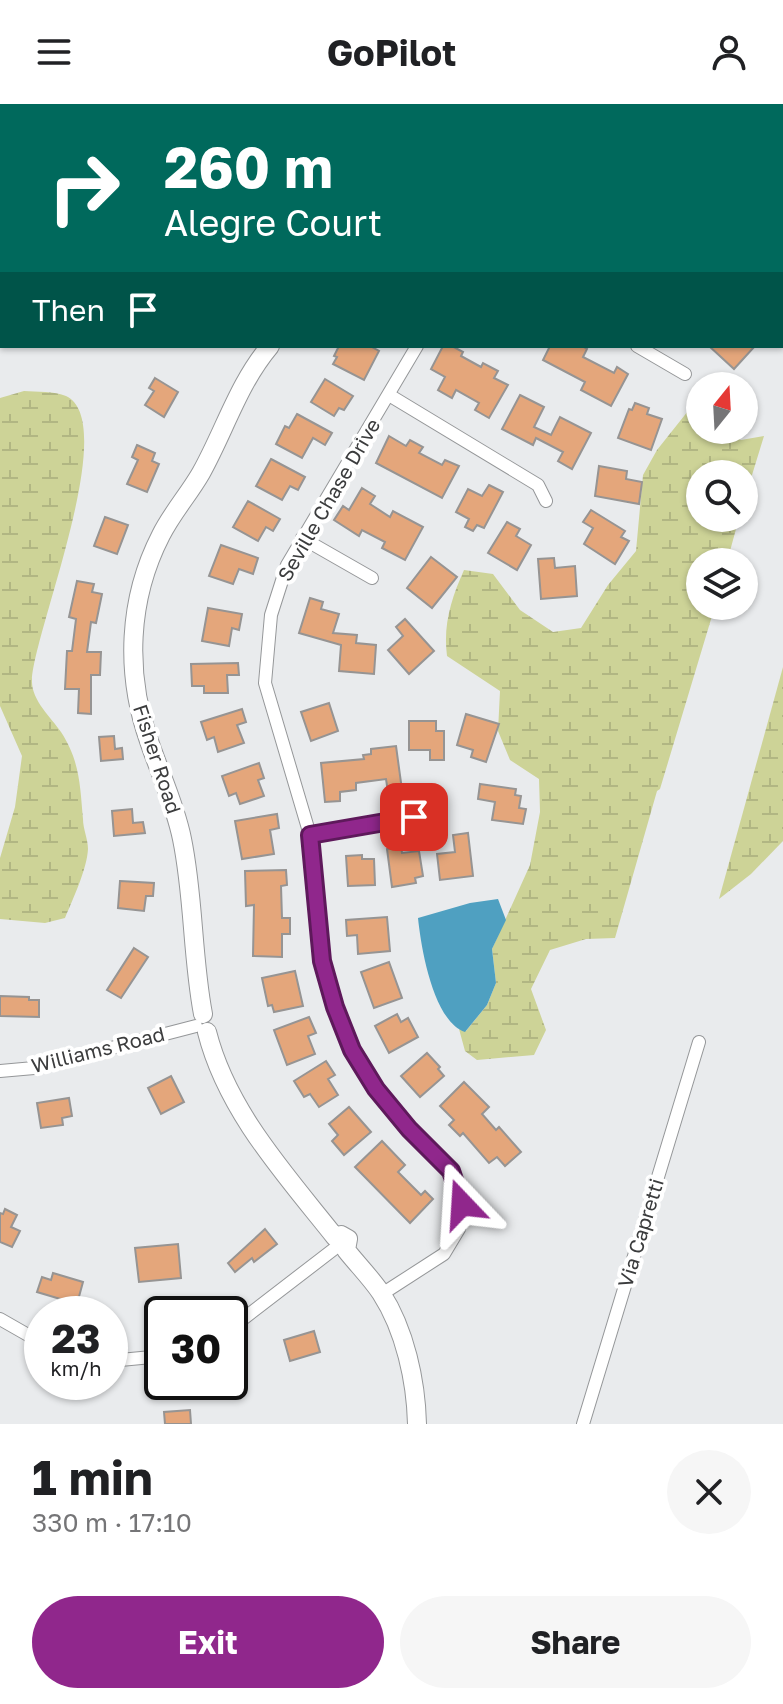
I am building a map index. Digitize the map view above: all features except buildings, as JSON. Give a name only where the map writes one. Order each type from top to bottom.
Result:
[{"type":"street","name":"Fisher Road","points":[[268,348],[236,395],[209,457],[161,536],[142,581],[134,622],[132,666],[137,701],[181,835],[192,905],[202,1024],[219,1072],[239,1109],[272,1156],[338,1245],[382,1294],[410,1367],[417,1424]]},
{"type":"street","name":"Seville Chase Drive","points":[[382,1294],[444,1254],[459,1229],[462,1204],[451,1171],[409,1129],[376,1089],[352,1050],[340,1022],[322,961],[310,835],[265,683],[268,634],[287,565],[416,348]]},
{"type":"street","points":[[640,348],[685,374]]},
{"type":"street","points":[[389,395],[538,485],[546,501]]},
{"type":"street","points":[[302,538],[372,578]]},
{"type":"street","points":[[310,835],[439,812]]},
{"type":"street","name":"Williams Road","points":[[0,1071],[34,1068],[202,1024]]},
{"type":"street","name":"Via Capretti","points":[[583,1424],[699,1042]]},
{"type":"street","points":[[248,1315],[338,1245]]},
{"type":"street","points":[[0,1319],[24,1333]]},
{"type":"green space","points":[[24,391],[66,396],[80,414],[84,444],[80,484],[32,680],[38,701],[61,732],[76,764],[88,849],[82,875],[65,918],[45,923],[0,919],[0,858],[15,807],[22,756],[0,706],[0,398]]},
{"type":"green space","points":[[686,414],[686,444],[758,444],[758,437],[764,436],[757,460],[686,460],[686,532],[735,532],[731,548],[686,548],[686,620],[711,620],[615,938],[586,939],[550,950],[531,989],[546,1030],[534,1055],[477,1060],[465,1051],[459,1029],[466,1031],[487,1005],[496,983],[492,949],[530,865],[540,812],[539,779],[510,760],[498,731],[500,691],[447,656],[447,623],[452,602],[464,570],[493,574],[520,610],[553,632],[581,628],[608,585],[636,551],[643,475],[657,450]]},
{"type":"green space","points":[[783,667],[783,841],[751,874],[719,899]]},
{"type":"water","points":[[498,899],[506,920],[492,949],[496,983],[487,1005],[465,1032],[454,1025],[437,999],[426,964],[418,918],[470,903]]},
{"type":"route","points":[[414,817],[310,835],[322,961],[352,1050],[376,1089],[409,1129],[451,1171],[462,1204]]}]
